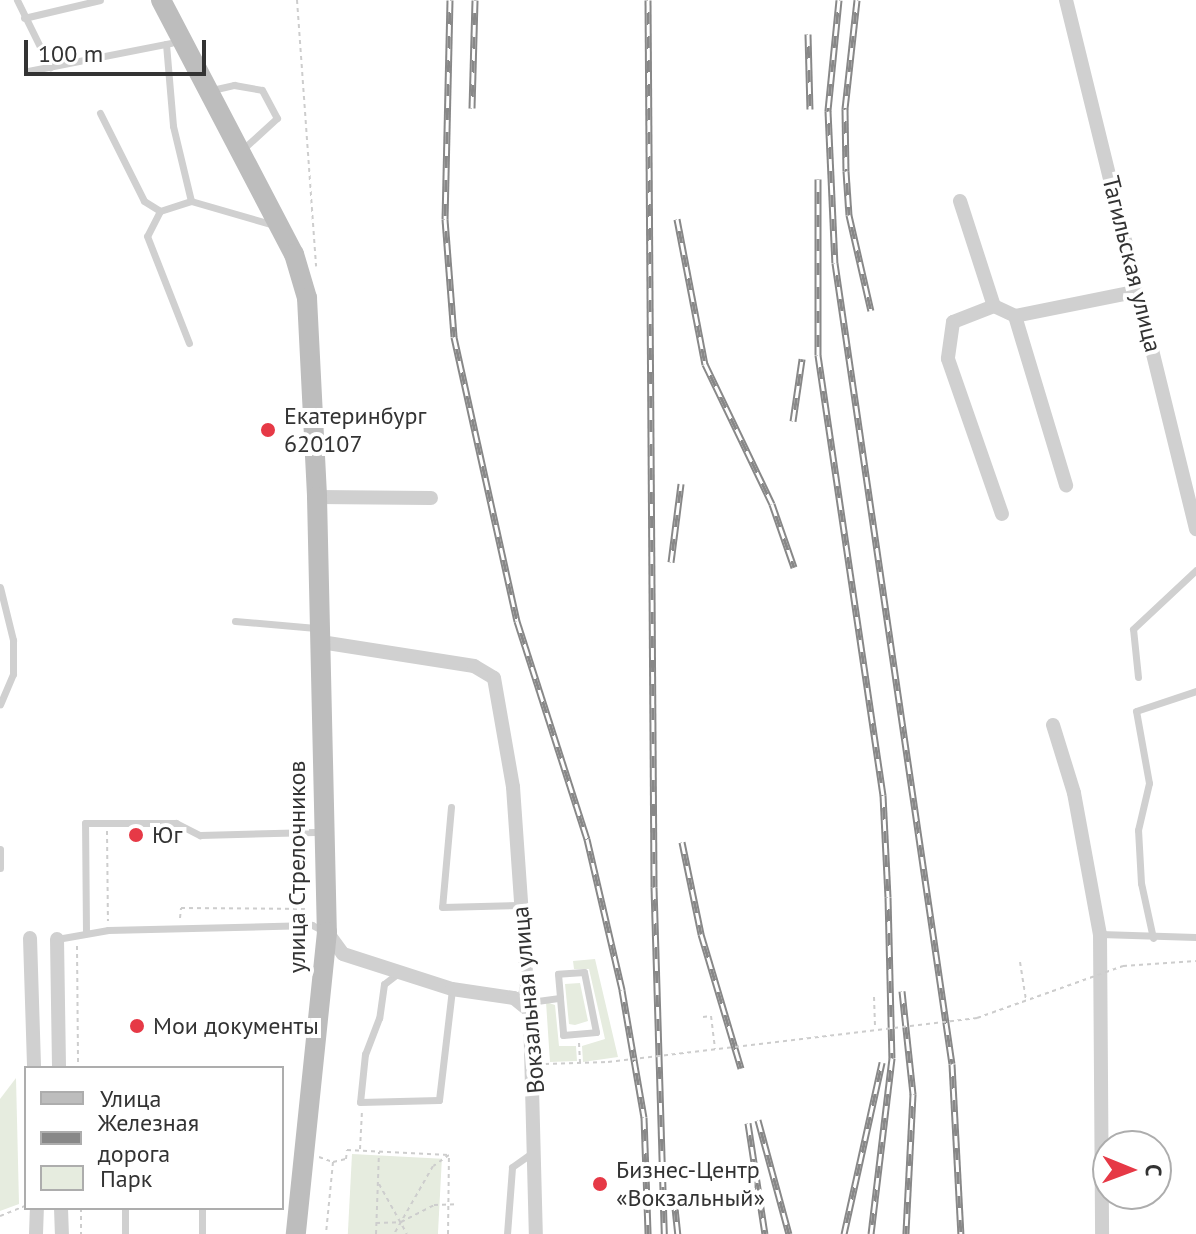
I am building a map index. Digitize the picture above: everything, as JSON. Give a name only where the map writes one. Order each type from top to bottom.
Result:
[{"type":"main road","name":"улица Стрелочников","points":[[161,0],[173,43],[209,91],[242,150],[280,226],[307,298],[317,497],[327,932],[296,1234]]},
{"type":"street","name":"Тагильская улица","points":[[1066,0],[1192,490],[1196,529]]},
{"type":"street","points":[[960,201],[994,306],[1015,316],[1139,291]]},
{"type":"street","points":[[994,306],[953,322],[948,359],[1002,514]]},
{"type":"street","points":[[1015,316],[1066,485]]},
{"type":"street","points":[[317,497],[431,498]]},
{"type":"street","name":"Вокзальная улица","points":[[321,635],[474,666],[489,673],[498,687],[527,987],[523,1003],[533,1022],[536,1234]]},
{"type":"street","points":[[1053,725],[1074,793],[1100,934],[1102,1234]]},
{"type":"street","points":[[327,932],[343,954],[397,974],[523,1003]]},
{"type":"street","points":[[30,938],[34,1066]]},
{"type":"street","points":[[57,939],[59,1066]]},
{"type":"street","points":[[36,1234],[37,1213],[61,1212],[62,1234]]},
{"type":"lane","points":[[17,0],[50,67]]},
{"type":"lane","points":[[24,18],[100,0]]},
{"type":"lane","points":[[28,71],[173,43],[173,126],[191,201]]},
{"type":"lane","points":[[209,91],[234,85],[262,90],[277,118],[242,150]]},
{"type":"lane","points":[[100,113],[144,201],[160,211]]},
{"type":"lane","points":[[189,343],[147,236],[160,211],[191,201],[280,226]]},
{"type":"lane","points":[[1138,677],[1133,629],[1196,570]]},
{"type":"lane","points":[[0,587],[13,640],[13,674],[0,704]]},
{"type":"lane","points":[[235,621],[321,635]]},
{"type":"lane","points":[[1153,938],[1141,883],[1138,830],[1149,783],[1136,711],[1196,691]]},
{"type":"lane","points":[[451,807],[442,907],[520,905]]},
{"type":"lane","points":[[86,933],[85,823],[176,823],[200,835],[315,832]]},
{"type":"lane","points":[[0,849],[0,868]]},
{"type":"lane","points":[[57,939],[108,930],[312,925],[327,932]]},
{"type":"lane","points":[[1100,934],[1196,937]]},
{"type":"lane","points":[[584,972],[596,1032],[578,1037],[563,1035],[560,998],[558,974],[584,972]]},
{"type":"lane","points":[[397,974],[384,984],[379,1018],[365,1054],[360,1102],[439,1100],[452,989]]},
{"type":"lane","points":[[523,1003],[560,998]]},
{"type":"lane","points":[[507,1234],[512,1167],[537,1150]]},
{"type":"lane","points":[[125,1210],[125,1234]]},
{"type":"lane","points":[[202,1210],[202,1234]]},
{"type":"path","points":[[297,0],[315,277]]},
{"type":"path","points":[[108,930],[107,831],[120,831]]},
{"type":"path","points":[[76,939],[78,1066]]},
{"type":"path","points":[[543,1065],[608,1062],[977,1018],[1123,966],[1196,961]]},
{"type":"path","points":[[1020,962],[1026,999]]},
{"type":"path","points":[[874,997],[875,1029]]},
{"type":"path","points":[[711,1016],[715,1049]]},
{"type":"path","points":[[703,1017],[717,1016]]},
{"type":"path","points":[[578,1037],[580,1064]]},
{"type":"path","points":[[348,1107],[363,1113],[360,1151]]},
{"type":"path","points":[[317,1157],[333,1162],[346,1159],[347,1150],[449,1155]]},
{"type":"path","points":[[376,1234],[380,1151]]},
{"type":"path","points":[[448,1234],[449,1155]]},
{"type":"path","points":[[394,1234],[433,1166],[449,1155]]},
{"type":"path","points":[[326,1234],[333,1162]]},
{"type":"path","points":[[378,1183],[407,1234]]},
{"type":"path","points":[[376,1223],[401,1222],[434,1205],[457,1204]]},
{"type":"path","points":[[0,1216],[24,1207]]},
{"type":"path","points":[[81,1210],[81,1234]]},
{"type":"green space","points":[[595,959],[618,1057],[583,1062],[582,1046],[605,1039],[589,969],[574,969],[573,961]]},
{"type":"green space","points":[[580,983],[588,1021],[569,1024],[565,984]]},
{"type":"green space","points":[[546,1002],[555,1005],[559,1046],[576,1046],[577,1061],[550,1062]]},
{"type":"green space","points":[[16,1078],[19,1204],[0,1211],[0,1099]]},
{"type":"green space","points":[[352,1154],[442,1159],[438,1234],[348,1234]]},
{"type":"railway","points":[[450,0],[445,219],[454,337],[517,621],[587,839],[622,990],[644,1117],[648,1234]]},
{"type":"railway","points":[[472,108],[475,0]]},
{"type":"railway","points":[[648,0],[654,887],[664,1234]]},
{"type":"railway","points":[[839,0],[828,111],[835,263],[952,1064],[961,1234]]},
{"type":"railway","points":[[857,0],[845,109],[846,171],[849,215],[871,311]]},
{"type":"railway","points":[[808,34],[810,109]]},
{"type":"railway","points":[[818,179],[818,355],[883,795],[892,1058],[871,1234]]},
{"type":"railway","points":[[677,219],[705,364],[772,504],[794,567]]},
{"type":"railway","points":[[793,421],[802,359]]},
{"type":"railway","points":[[671,562],[681,484]]},
{"type":"railway","points":[[682,842],[701,934],[741,1068]]},
{"type":"railway","points":[[902,991],[913,1094],[906,1234]]},
{"type":"railway","points":[[844,1234],[882,1062]]},
{"type":"railway","points":[[758,1120],[789,1234]]},
{"type":"railway","points":[[748,1123],[765,1234]]},
{"type":"railway","points":[[674,1198],[678,1234]]},
{"type":"place","name":"Екатеринбург 620107","points":[[268,430]]},
{"type":"place","name":"Юг","points":[[136,835]]},
{"type":"place","name":"Мои документы","points":[[137,1026]]},
{"type":"place","name":"Бизнес-Центр «Вокзальный»","points":[[600,1184]]}]
